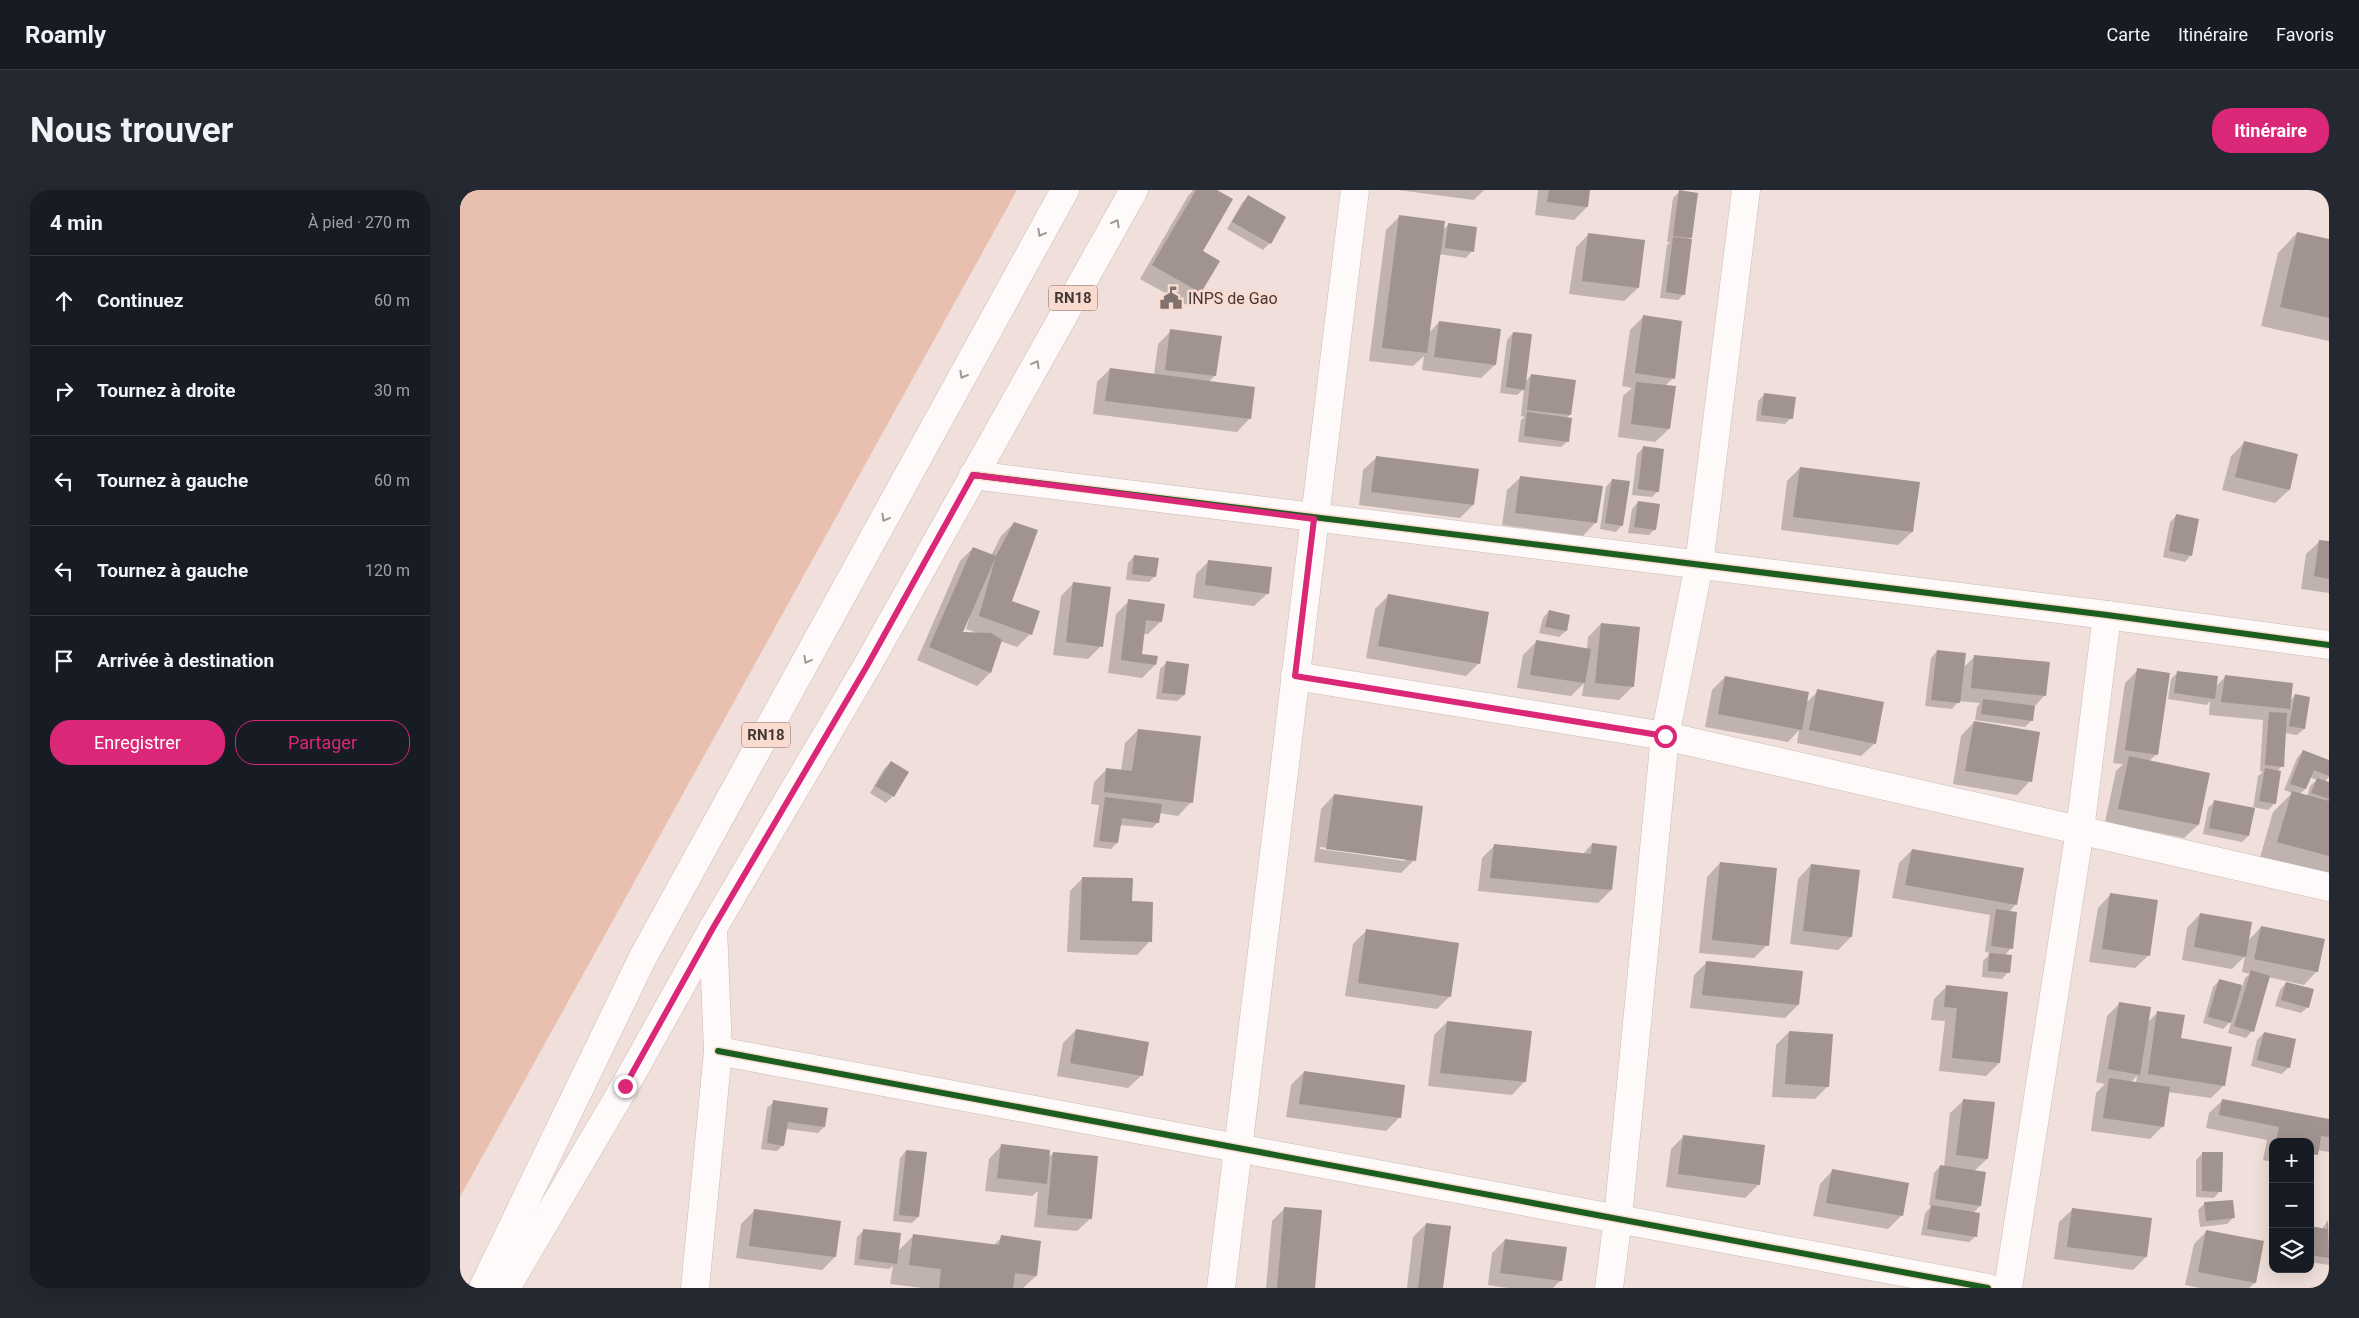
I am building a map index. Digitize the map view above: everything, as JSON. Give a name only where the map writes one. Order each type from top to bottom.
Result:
[{"type":"street","name":"RN18","points":[[483,1288],[643,957],[1065,190]]},
{"type":"street","name":"RN18","points":[[506,1288],[625,1086],[713,928],[867,666],[1134,190]]},
{"type":"street","points":[[1222,1288],[1355,190]]},
{"type":"street","points":[[1609,1288],[1618,1218],[1665,736],[1699,565],[1746,190]]},
{"type":"street","points":[[973,475],[1314,519],[2107,615],[2329,645]]},
{"type":"street","points":[[2008,1288],[2080,830],[2107,615]]},
{"type":"street","points":[[1295,676],[1665,736],[2329,887]]},
{"type":"street","points":[[695,1288],[718,1051],[713,928]]},
{"type":"street","points":[[718,1051],[1988,1288]]},
{"type":"shaded area","points":[[460,190],[1017,190],[460,1197]]},
{"type":"building","points":[[1196,190],[1217,190],[1233,199],[1203,251],[1220,261],[1201,293],[1152,265]]},
{"type":"building","points":[[1549,190],[1590,190],[1588,207],[1547,202]]},
{"type":"building","points":[[1679,190],[1698,193],[1692,238],[1673,236]]},
{"type":"building","points":[[1248,195],[1286,217],[1271,244],[1232,222]]},
{"type":"building","points":[[1399,215],[1445,221],[1427,353],[1382,348]]},
{"type":"building","points":[[1448,223],[1477,227],[1474,252],[1445,248]]},
{"type":"building","points":[[2297,232],[2329,239],[2329,318],[2280,307]]},
{"type":"building","points":[[1588,233],[1645,240],[1639,288],[1582,281]]},
{"type":"building","points":[[1673,237],[1692,239],[1685,295],[1666,292]]},
{"type":"building","points":[[1643,315],[1682,321],[1675,379],[1635,373]]},
{"type":"building","points":[[1439,321],[1501,329],[1496,365],[1434,357]]},
{"type":"building","points":[[1170,329],[1222,336],[1216,376],[1165,370]]},
{"type":"building","points":[[1513,332],[1532,334],[1525,390],[1506,387]]},
{"type":"building","points":[[1110,368],[1255,387],[1251,419],[1105,401]]},
{"type":"building","points":[[1531,374],[1576,380],[1571,415],[1527,410]]},
{"type":"building","points":[[1636,382],[1676,386],[1670,429],[1631,424]]},
{"type":"building","points":[[1764,393],[1796,397],[1793,419],[1761,415]]},
{"type":"building","points":[[1527,412],[1572,418],[1569,442],[1524,436]]},
{"type":"building","points":[[2244,441],[2298,454],[2290,490],[2235,477]]},
{"type":"building","points":[[1643,446],[1664,449],[1659,492],[1638,489]]},
{"type":"building","points":[[1376,456],[1479,469],[1474,505],[1371,492]]},
{"type":"building","points":[[1800,467],[1920,482],[1913,532],[1793,517]]},
{"type":"building","points":[[1520,476],[1603,486],[1597,523],[1515,513]]},
{"type":"building","points":[[1612,479],[1630,481],[1623,526],[1605,523]]},
{"type":"building","points":[[1638,501],[1660,504],[1656,530],[1634,527]]},
{"type":"building","points":[[2176,514],[2199,519],[2192,556],[2169,551]]},
{"type":"building","points":[[1014,522],[1038,530],[1012,601],[1040,611],[1032,635],[979,616],[996,556]]},
{"type":"building","points":[[2319,540],[2329,541],[2329,579],[2314,576]]},
{"type":"building","points":[[973,547],[996,556],[963,632],[991,633],[1002,640],[991,673],[929,647]]},
{"type":"building","points":[[1134,555],[1159,558],[1156,577],[1132,574]]},
{"type":"building","points":[[1208,560],[1272,567],[1269,594],[1205,585]]},
{"type":"building","points":[[1073,582],[1111,587],[1103,647],[1066,642]]},
{"type":"building","points":[[1388,594],[1489,612],[1480,664],[1378,646]]},
{"type":"building","points":[[1128,599],[1165,604],[1162,622],[1146,620],[1142,654],[1158,656],[1156,665],[1121,660]]},
{"type":"building","points":[[1549,610],[1570,615],[1567,631],[1545,627]]},
{"type":"building","points":[[1601,623],[1640,627],[1634,687],[1595,683]]},
{"type":"building","points":[[1536,640],[1591,649],[1585,683],[1530,675]]},
{"type":"building","points":[[1937,650],[1966,653],[1960,703],[1931,700]]},
{"type":"building","points":[[1974,655],[2050,662],[2046,696],[1971,688]]},
{"type":"building","points":[[1166,661],[1189,664],[1185,695],[1162,693]]},
{"type":"building","points":[[2137,668],[2170,673],[2158,755],[2125,750]]},
{"type":"building","points":[[2177,671],[2218,676],[2215,699],[2174,693]]},
{"type":"building","points":[[2225,675],[2293,683],[2290,709],[2221,702]]},
{"type":"building","points":[[1725,676],[1809,692],[1802,730],[1718,714]]},
{"type":"building","points":[[1817,689],[1884,702],[1876,744],[1809,730]]},
{"type":"building","points":[[2295,694],[2310,697],[2305,729],[2289,726]]},
{"type":"building","points":[[1983,699],[2035,706],[2033,721],[1981,714]]},
{"type":"building","points":[[2269,712],[2287,713],[2284,767],[2265,765]]},
{"type":"building","points":[[1974,721],[2040,732],[2032,782],[1965,771]]},
{"type":"building","points":[[1138,729],[1201,736],[1193,803],[1104,792],[1106,768],[1132,771]]},
{"type":"building","points":[[2303,750],[2329,760],[2329,776],[2314,770],[2306,789],[2290,784]]},
{"type":"building","points":[[2129,756],[2210,773],[2199,825],[2118,809]]},
{"type":"building","points":[[891,761],[909,772],[894,797],[875,786]]},
{"type":"building","points":[[2265,768],[2281,771],[2276,804],[2259,801]]},
{"type":"building","points":[[2317,778],[2329,782],[2329,799],[2311,793]]},
{"type":"building","points":[[2292,791],[2329,801],[2329,856],[2277,842]]},
{"type":"building","points":[[1334,794],[1423,806],[1416,861],[1326,849]]},
{"type":"building","points":[[1105,797],[1162,804],[1159,823],[1122,818],[1118,843],[1099,841]]},
{"type":"building","points":[[2214,800],[2255,808],[2249,836],[2209,828]]},
{"type":"building","points":[[1592,843],[1617,846],[1612,890],[1490,878],[1494,844],[1591,854]]},
{"type":"building","points":[[1912,849],[2024,868],[2017,905],[1905,885]]},
{"type":"building","points":[[1720,862],[1777,868],[1769,946],[1712,940]]},
{"type":"building","points":[[1811,864],[1860,870],[1852,937],[1803,931]]},
{"type":"building","points":[[1082,877],[1133,878],[1132,901],[1153,902],[1152,942],[1080,940]]},
{"type":"building","points":[[2110,893],[2158,900],[2150,956],[2102,949]]},
{"type":"building","points":[[1996,909],[2017,912],[2013,949],[1991,946]]},
{"type":"building","points":[[2200,913],[2252,922],[2246,957],[2194,947]]},
{"type":"building","points":[[2261,926],[2325,939],[2318,972],[2254,959]]},
{"type":"building","points":[[1366,929],[1459,943],[1451,997],[1358,983]]},
{"type":"building","points":[[1989,953],[2012,955],[2010,973],[1988,971]]},
{"type":"building","points":[[1706,961],[1803,971],[1799,1005],[1702,995]]},
{"type":"building","points":[[2251,970],[2270,976],[2254,1032],[2234,1026]]},
{"type":"building","points":[[2219,979],[2242,985],[2231,1023],[2208,1017]]},
{"type":"building","points":[[2286,982],[2314,989],[2309,1008],[2281,1000]]},
{"type":"building","points":[[1946,985],[2008,992],[2000,1063],[1952,1058],[1957,1008],[1944,1007]]},
{"type":"building","points":[[2119,1002],[2151,1007],[2140,1075],[2108,1069]]},
{"type":"building","points":[[2157,1011],[2185,1015],[2181,1038],[2232,1047],[2225,1086],[2148,1074]]},
{"type":"building","points":[[1447,1021],[1532,1031],[1526,1082],[1440,1073]]},
{"type":"building","points":[[1076,1029],[1149,1042],[1143,1076],[1070,1063]]},
{"type":"building","points":[[1789,1031],[1833,1034],[1829,1087],[1785,1084]]},
{"type":"building","points":[[2264,1032],[2296,1039],[2290,1068],[2257,1060]]},
{"type":"building","points":[[1304,1071],[1405,1085],[1401,1118],[1299,1104]]},
{"type":"building","points":[[2109,1078],[2170,1087],[2164,1127],[2103,1118]]},
{"type":"building","points":[[1963,1099],[1995,1102],[1988,1159],[1956,1155]]},
{"type":"building","points":[[2222,1099],[2329,1119],[2329,1137],[2321,1136],[2318,1155],[2314,1154],[2314,1138],[2277,1138],[2279,1127],[2219,1115]]},
{"type":"building","points":[[773,1100],[828,1108],[825,1127],[788,1122],[784,1146],[767,1143]]},
{"type":"building","points":[[1683,1135],[1765,1145],[1760,1185],[1678,1174]]},
{"type":"building","points":[[1001,1144],[1050,1150],[1047,1184],[997,1178]]},
{"type":"building","points":[[906,1150],[927,1152],[919,1217],[899,1215]]},
{"type":"building","points":[[1053,1152],[1098,1156],[1092,1219],[1047,1215]]},
{"type":"building","points":[[2202,1152],[2223,1152],[2222,1192],[2202,1191]]},
{"type":"building","points":[[1940,1165],[1986,1172],[1981,1206],[1935,1199]]},
{"type":"building","points":[[1832,1169],[1909,1183],[1903,1216],[1826,1203]]},
{"type":"building","points":[[2233,1200],[2235,1218],[2206,1221],[2204,1202]]},
{"type":"building","points":[[1931,1205],[1980,1213],[1977,1237],[1927,1229]]},
{"type":"building","points":[[1284,1207],[1322,1210],[1315,1288],[1277,1288]]},
{"type":"building","points":[[2072,1208],[2152,1218],[2147,1257],[2067,1247]]},
{"type":"building","points":[[754,1209],[841,1221],[836,1257],[749,1246]]},
{"type":"building","points":[[2328,1220],[2329,1258],[2314,1256],[2314,1227],[2327,1229]]},
{"type":"building","points":[[1426,1223],[1451,1226],[1443,1288],[1418,1288]]},
{"type":"building","points":[[863,1229],[901,1233],[897,1264],[859,1259]]},
{"type":"building","points":[[2206,1230],[2264,1241],[2256,1283],[2198,1272]]},
{"type":"building","points":[[913,1234],[999,1245],[1001,1235],[1041,1241],[1037,1276],[1015,1273],[1013,1288],[939,1288],[941,1269],[909,1265]]},
{"type":"building","points":[[1505,1239],[1567,1247],[1562,1281],[1500,1273]]},
{"type":"cycle path","points":[[973,475],[2107,615],[2329,645]]},
{"type":"cycle path","points":[[718,1051],[1988,1288]]},
{"type":"place","name":"INPS de Gao","points":[[1171,298]]},
{"type":"route","points":[[625,1086],[713,928],[867,666],[973,475],[1314,519],[1295,676],[1665,736]]}]
